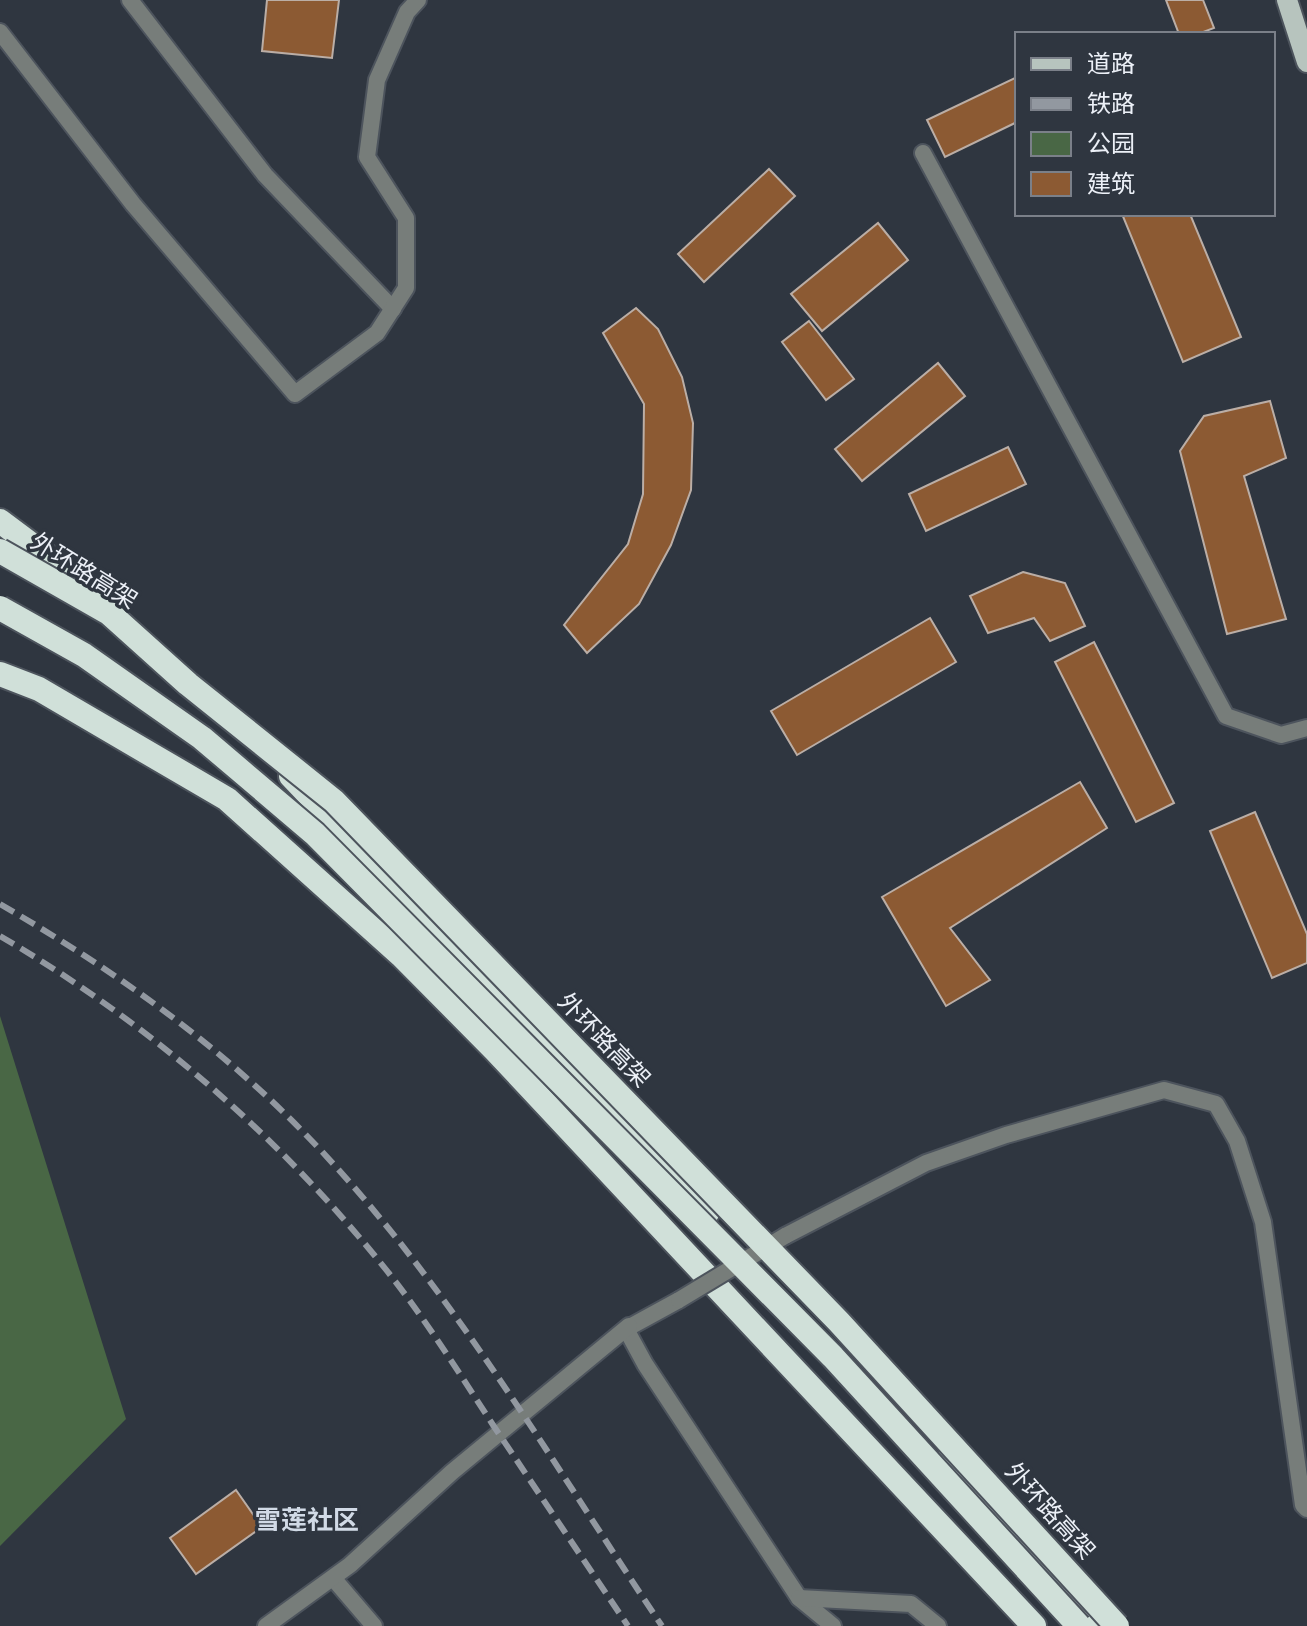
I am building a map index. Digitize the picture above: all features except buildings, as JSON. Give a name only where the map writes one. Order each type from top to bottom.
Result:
[{"type":"highway","points":[[0,521],[121,611],[271,755],[1101,1626]]},
{"type":"highway","name":"外环路高架","points":[[0,551],[109,613],[188,684],[334,801],[839,1322],[1117,1626]]},
{"type":"highway","points":[[0,608],[84,655],[202,738],[315,834],[833,1357],[1079,1626]]},
{"type":"highway","points":[[0,674],[39,689],[227,799],[402,956],[505,1061],[1034,1626]]},
{"type":"main road","points":[[1287,0],[1307,62]]},
{"type":"street","points":[[130,0],[265,175],[393,309]]},
{"type":"street","points":[[0,32],[133,204],[295,394],[377,333],[406,288],[406,218],[367,157],[377,80],[407,12],[418,0]]},
{"type":"street","points":[[923,153],[1226,716],[1281,735],[1307,728]]},
{"type":"street","points":[[266,1626],[333,1578],[452,1472],[629,1326],[679,1300],[785,1236],[926,1163],[1006,1135],[1164,1090],[1216,1104],[1237,1141],[1263,1222],[1303,1505],[1307,1509]]},
{"type":"street","points":[[629,1326],[626,1329],[645,1364],[799,1598],[833,1626]]},
{"type":"street","points":[[333,1578],[374,1626]]},
{"type":"street","points":[[799,1598],[911,1604],[938,1626]]},
{"type":"green space","points":[[0,1016],[126,1419],[0,1546]]},
{"type":"railway","points":[[0,904],[64,942],[155,1004],[242,1074],[305,1134],[418,1265],[519,1408],[662,1626]]},
{"type":"railway","points":[[0,936],[104,1003],[202,1079],[292,1163],[334,1209],[422,1318],[628,1626]]},
{"type":"district","name":"雪莲社区","points":[[307,1520]]}]
